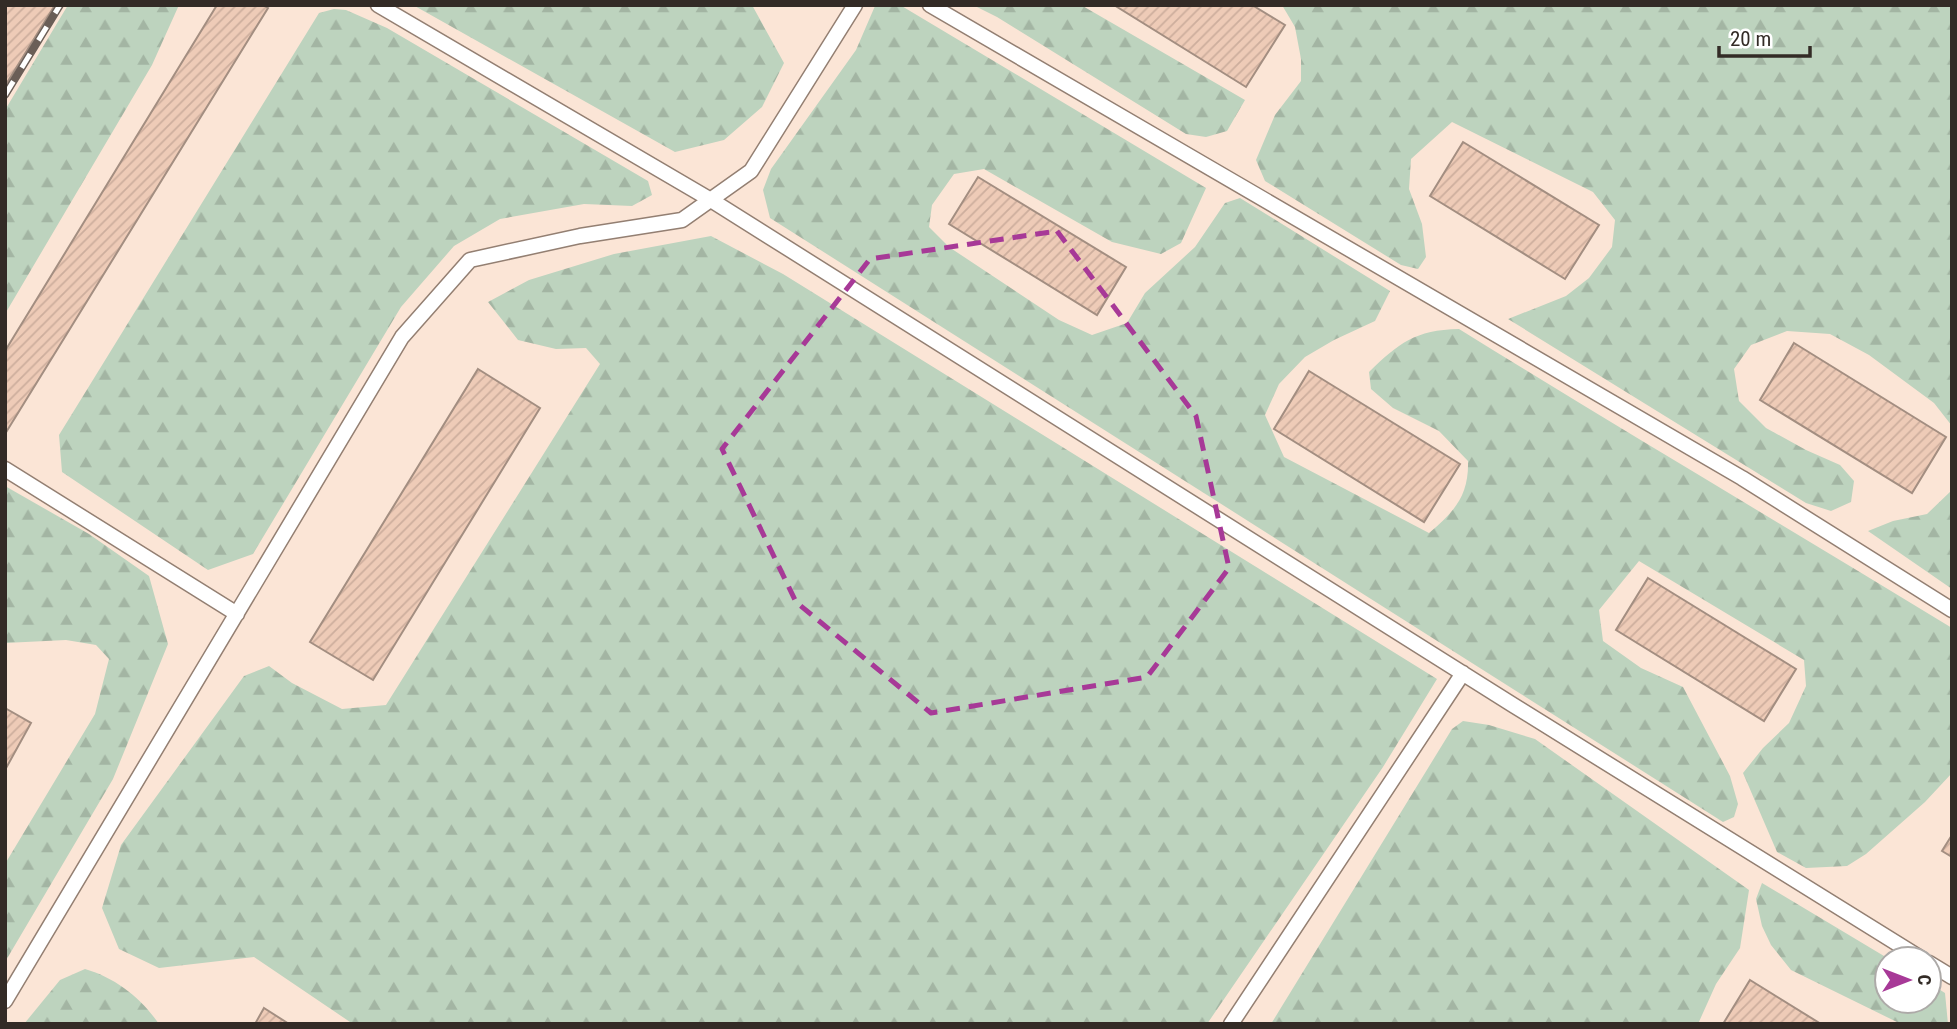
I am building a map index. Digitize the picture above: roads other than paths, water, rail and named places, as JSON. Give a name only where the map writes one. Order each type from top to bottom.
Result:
[{"type":"lane","points":[[378,5],[711,200],[1900,945]]},
{"type":"lane","points":[[5,1001],[402,337],[470,260],[580,236],[682,220],[751,171],[855,5]]},
{"type":"lane","points":[[930,5],[1742,478],[1952,610]]},
{"type":"lane","points":[[5,469],[237,614]]},
{"type":"lane","points":[[1231,1024],[1463,673]]},
{"type":"railway","points":[[5,95],[60,5]]}]
